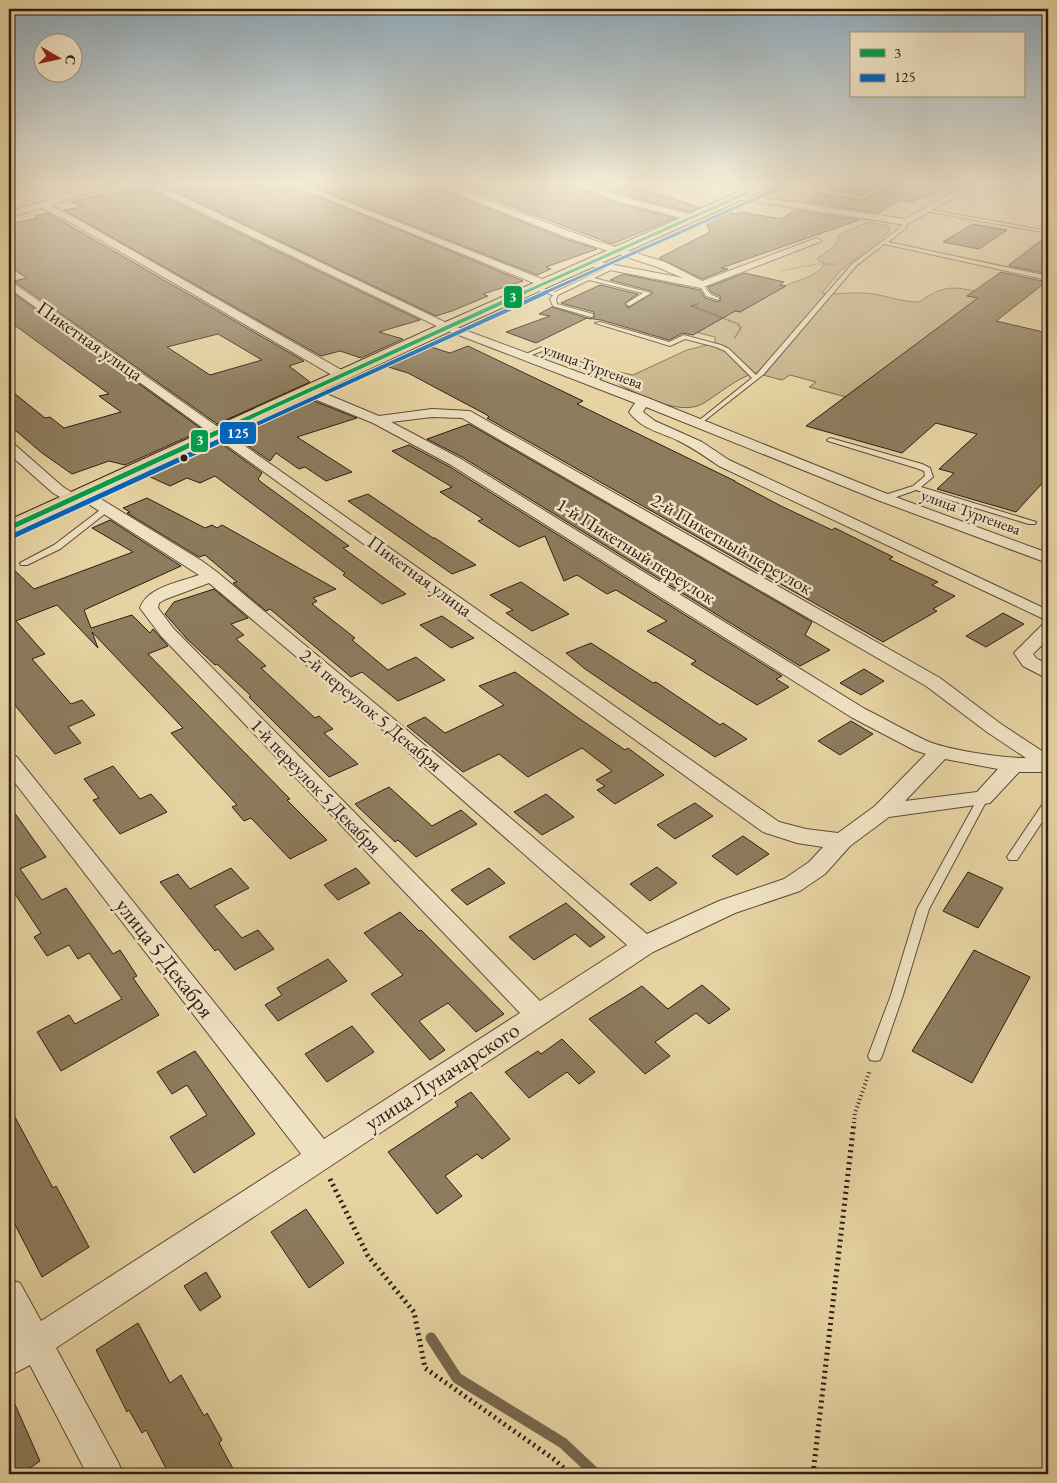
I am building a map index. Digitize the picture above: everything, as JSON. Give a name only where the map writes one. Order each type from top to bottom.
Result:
[{"type":"main road","points":[[9,528],[538,286],[589,271],[617,250]]},
{"type":"street","points":[[125,250],[341,375]]},
{"type":"street","name":"улица Тургенева","points":[[287,250],[447,327],[587,382],[643,401],[885,498],[1048,558]]},
{"type":"street","points":[[452,250],[538,286]]},
{"type":"street","points":[[618,250],[681,272],[700,284]]},
{"type":"street","points":[[589,271],[611,268],[700,284],[790,250]]},
{"type":"street","name":"Пикетная улица","points":[[9,283],[771,826],[794,836],[842,841]]},
{"type":"street","name":"1-й Пикетный переулок","points":[[307,391],[378,420],[456,462],[858,713],[921,746],[940,752]]},
{"type":"street","points":[[643,401],[636,412],[642,421],[680,436],[709,452],[724,463],[1048,616]]},
{"type":"street","name":"2-й Пикетный переулок","points":[[378,420],[427,412],[446,411],[465,414],[933,682],[994,728],[1048,765]]},
{"type":"street","points":[[9,447],[58,490],[77,497]]},
{"type":"street","name":"2-й переулок 5 Декабря","points":[[77,497],[106,509],[196,564],[388,724],[644,946]]},
{"type":"street","name":"1-й переулок 5 Декабря","points":[[211,576],[160,595],[151,601],[149,608],[167,632],[537,1014]]},
{"type":"street","points":[[1048,629],[1023,653],[1029,662],[1048,673]]},
{"type":"street","points":[[940,752],[1013,765],[1048,765]]},
{"type":"street","name":"улица Луначарского","points":[[21,1352],[644,946],[727,907],[792,885],[817,868],[842,841],[884,811],[940,752]]},
{"type":"street","name":"улица 5 Декабря","points":[[9,761],[320,1156]]},
{"type":"street","points":[[983,798],[1013,765]]},
{"type":"street","name":"улица Луначарского","points":[[884,811],[983,798]]},
{"type":"street","points":[[9,1294],[21,1352],[106,1474]]},
{"type":"lane","points":[[699,424],[756,378],[854,265],[875,250]]},
{"type":"lane","points":[[919,250],[1048,278]]},
{"type":"lane","points":[[591,315],[555,305],[553,300],[556,294],[589,271],[611,268]]},
{"type":"lane","points":[[589,271],[648,293],[629,304]]},
{"type":"lane","points":[[700,284],[708,295],[717,299]]},
{"type":"lane","points":[[538,286],[556,294]]},
{"type":"lane","points":[[598,324],[670,344],[684,338],[726,349],[745,371],[756,378]]},
{"type":"lane","points":[[522,357],[542,349],[606,374],[587,382]]},
{"type":"lane","points":[[830,440],[927,470],[929,477],[916,488],[885,498]]},
{"type":"lane","points":[[916,488],[1032,522]]},
{"type":"lane","points":[[24,563],[57,548],[106,509]]},
{"type":"lane","points":[[875,1056],[898,995],[923,909],[983,798]]},
{"type":"lane","points":[[1013,857],[1048,806]]},
{"type":"path","points":[[775,272],[817,264],[854,265]]},
{"type":"path","points":[[813,1474],[855,1113],[875,1056]]},
{"type":"path","points":[[320,1156],[337,1197],[368,1256],[414,1312],[425,1368],[555,1460],[570,1474]]},
{"type":"shaded area","points":[[828,250],[866,250],[841,270],[822,293],[864,293],[919,302],[939,291],[957,288],[974,291],[967,296],[978,298],[846,397],[809,387],[816,382],[790,375],[782,380],[755,373],[734,383],[702,404],[692,407],[681,407],[655,401],[611,379],[612,376],[619,372],[633,375],[687,350],[715,343],[715,337],[643,319],[638,321],[626,306],[636,308],[712,305],[740,312],[779,289],[806,278],[821,269],[825,264],[817,259]]},
{"type":"building","points":[[9,250],[112,250],[304,361],[289,366],[310,382],[217,424],[14,281],[27,278],[9,266]],"holes":[[[218,334],[262,360],[210,375],[167,347]]]},
{"type":"building","points":[[135,250],[275,250],[420,320],[379,332],[403,339],[361,358],[340,351],[321,356]]},
{"type":"building","points":[[299,250],[448,250],[523,281],[483,294],[488,296],[436,316]]},
{"type":"building","points":[[474,250],[594,250],[546,267],[551,269],[537,275]]},
{"type":"building","points":[[674,250],[772,250],[721,268],[728,269],[702,279],[659,258]]},
{"type":"building","points":[[1028,250],[1048,250],[1048,274],[1009,265]]},
{"type":"building","points":[[1001,272],[1046,282],[996,321],[1048,333],[1048,477],[1016,512],[937,489],[954,473],[939,469],[977,434],[936,423],[902,453],[806,426],[978,298],[967,296]]},
{"type":"building","points":[[745,273],[784,282],[780,285],[786,286],[740,312],[735,311],[693,335],[683,333],[669,340],[601,320],[591,319],[594,318],[594,312],[561,303],[600,285],[638,294],[625,303],[628,308],[653,293],[610,280],[623,274],[700,290],[705,298],[718,302],[721,300],[720,296],[711,292],[708,287]]},
{"type":"building","points":[[9,290],[203,430],[125,465],[109,461],[72,474],[42,453],[9,425],[9,389],[45,418],[50,417],[64,428],[121,412],[99,396],[109,394],[9,321]]},
{"type":"building","points":[[552,307],[587,318],[536,343],[506,332],[550,316],[539,314]]},
{"type":"building","points":[[425,345],[450,353],[468,346],[583,401],[577,404],[735,481],[781,506],[832,530],[835,528],[893,557],[889,559],[938,582],[932,585],[955,596],[933,609],[937,611],[883,642],[487,418],[489,417],[487,415],[408,373],[382,365]]},
{"type":"building","points":[[309,399],[357,418],[297,437],[352,472],[326,481],[305,467],[299,469],[276,453],[270,461],[232,435]]},
{"type":"building","points":[[469,424],[812,622],[805,635],[830,650],[800,666],[462,457],[427,439]]},
{"type":"building","points":[[218,441],[262,473],[258,479],[261,482],[349,546],[343,548],[406,594],[382,604],[343,575],[345,573],[215,476],[200,483],[187,478],[170,486],[146,475]]},
{"type":"building","points":[[409,445],[450,467],[782,676],[776,679],[789,687],[757,705],[691,664],[696,661],[647,631],[667,621],[616,590],[607,594],[577,575],[564,581],[545,536],[519,547],[478,521],[483,519],[440,492],[452,487],[392,451]]},
{"type":"building","points":[[368,494],[476,565],[452,574],[348,501]]},
{"type":"building","points":[[147,498],[205,528],[212,525],[217,528],[222,525],[336,589],[313,598],[317,601],[312,604],[355,638],[352,640],[388,670],[416,657],[445,680],[398,701],[362,672],[351,677],[270,609],[266,611],[233,583],[237,582],[205,555],[199,557],[127,513],[130,512],[123,508]]},
{"type":"building","points":[[110,520],[181,566],[84,610],[91,628],[132,615],[150,633],[153,629],[168,646],[148,654],[290,799],[287,800],[327,840],[290,859],[251,818],[244,821],[232,807],[237,805],[171,733],[183,728],[92,632],[98,648],[57,605],[16,621],[45,654],[32,659],[71,704],[82,700],[95,715],[68,727],[81,743],[55,754],[9,698],[9,565],[34,589],[133,552],[92,528]]},
{"type":"building","points":[[521,582],[569,614],[532,631],[506,613],[513,610],[490,595]]},
{"type":"building","points":[[214,589],[248,618],[231,624],[244,635],[236,639],[266,666],[261,668],[315,718],[319,716],[333,729],[324,733],[358,764],[329,777],[249,697],[251,696],[187,639],[165,614],[174,602]]},
{"type":"building","points":[[1003,613],[1024,624],[986,647],[966,636]]},
{"type":"building","points":[[442,616],[474,638],[451,648],[420,625]]},
{"type":"building","points":[[591,643],[653,683],[656,682],[720,725],[723,723],[747,739],[715,757],[585,669],[566,653]]},
{"type":"building","points":[[864,669],[884,681],[861,695],[840,683]]},
{"type":"building","points":[[515,672],[577,717],[625,750],[628,748],[664,775],[615,804],[597,790],[605,786],[596,780],[612,771],[582,748],[528,777],[499,754],[463,772],[407,726],[425,717],[445,733],[504,705],[479,686]]},
{"type":"building","points":[[851,721],[873,734],[840,755],[818,741]]},
{"type":"building","points":[[113,766],[140,799],[151,794],[167,812],[120,834],[93,800],[99,798],[84,779]]},
{"type":"building","points":[[389,787],[432,826],[461,810],[477,824],[416,857],[398,840],[395,842],[355,804]]},
{"type":"building","points":[[546,794],[574,817],[542,835],[514,812]]},
{"type":"building","points":[[695,803],[713,816],[675,839],[657,825]]},
{"type":"building","points":[[9,805],[46,857],[20,869],[42,900],[66,888],[113,954],[120,950],[137,976],[133,978],[159,1015],[61,1071],[37,1032],[69,1015],[75,1024],[122,999],[89,953],[78,959],[69,945],[47,956],[34,937],[41,933],[9,885]]},
{"type":"building","points":[[743,836],[769,854],[737,875],[712,856]]},
{"type":"building","points":[[657,867],[677,883],[650,901],[630,884]]},
{"type":"building","points":[[231,868],[249,888],[214,906],[242,938],[258,930],[274,949],[235,970],[218,949],[215,951],[160,882],[178,874],[190,889]]},
{"type":"building","points":[[356,868],[370,883],[338,900],[324,885]]},
{"type":"building","points":[[489,868],[505,883],[467,905],[451,890]]},
{"type":"building","points":[[968,872],[1003,888],[978,928],[943,911]]},
{"type":"building","points":[[566,903],[605,937],[590,947],[575,934],[534,960],[509,937]]},
{"type":"building","points":[[400,912],[419,931],[421,930],[504,1014],[476,1032],[448,1003],[419,1021],[445,1050],[430,1060],[371,994],[403,975],[364,933]]},
{"type":"building","points":[[974,950],[1030,977],[972,1083],[912,1051]]},
{"type":"building","points":[[328,959],[347,981],[278,1021],[265,1005],[282,995],[277,988]]},
{"type":"building","points":[[702,985],[730,1009],[709,1024],[696,1013],[655,1042],[670,1056],[645,1074],[589,1019],[642,986],[668,1009]]},
{"type":"building","points":[[352,1026],[374,1052],[327,1082],[305,1054]]},
{"type":"building","points":[[562,1039],[595,1072],[579,1084],[567,1072],[529,1098],[505,1072],[538,1051],[541,1054]]},
{"type":"building","points":[[195,1051],[255,1134],[194,1173],[170,1137],[207,1115],[187,1085],[172,1094],[157,1072]]},
{"type":"building","points":[[471,1092],[510,1139],[482,1159],[477,1154],[445,1176],[462,1196],[437,1214],[388,1152],[458,1106],[455,1102]]},
{"type":"building","points":[[9,1106],[53,1188],[56,1186],[89,1247],[42,1277],[9,1213]]},
{"type":"building","points":[[306,1209],[344,1263],[309,1288],[271,1232]]},
{"type":"building","points":[[206,1272],[221,1297],[200,1311],[184,1286]]},
{"type":"building","points":[[138,1323],[170,1383],[181,1375],[204,1416],[207,1413],[222,1440],[219,1443],[236,1474],[169,1474],[146,1430],[142,1433],[129,1410],[127,1412],[96,1350]]},
{"type":"building","points":[[9,1391],[40,1461],[21,1474],[9,1474]]},
{"type":"waterway","points":[[431,1338],[457,1378],[563,1443],[596,1474]]},
{"type":"transit line","name":"3","points":[[9,528],[618,250]]},
{"type":"transit line","name":"125","points":[[13,536],[640,250]]}]
